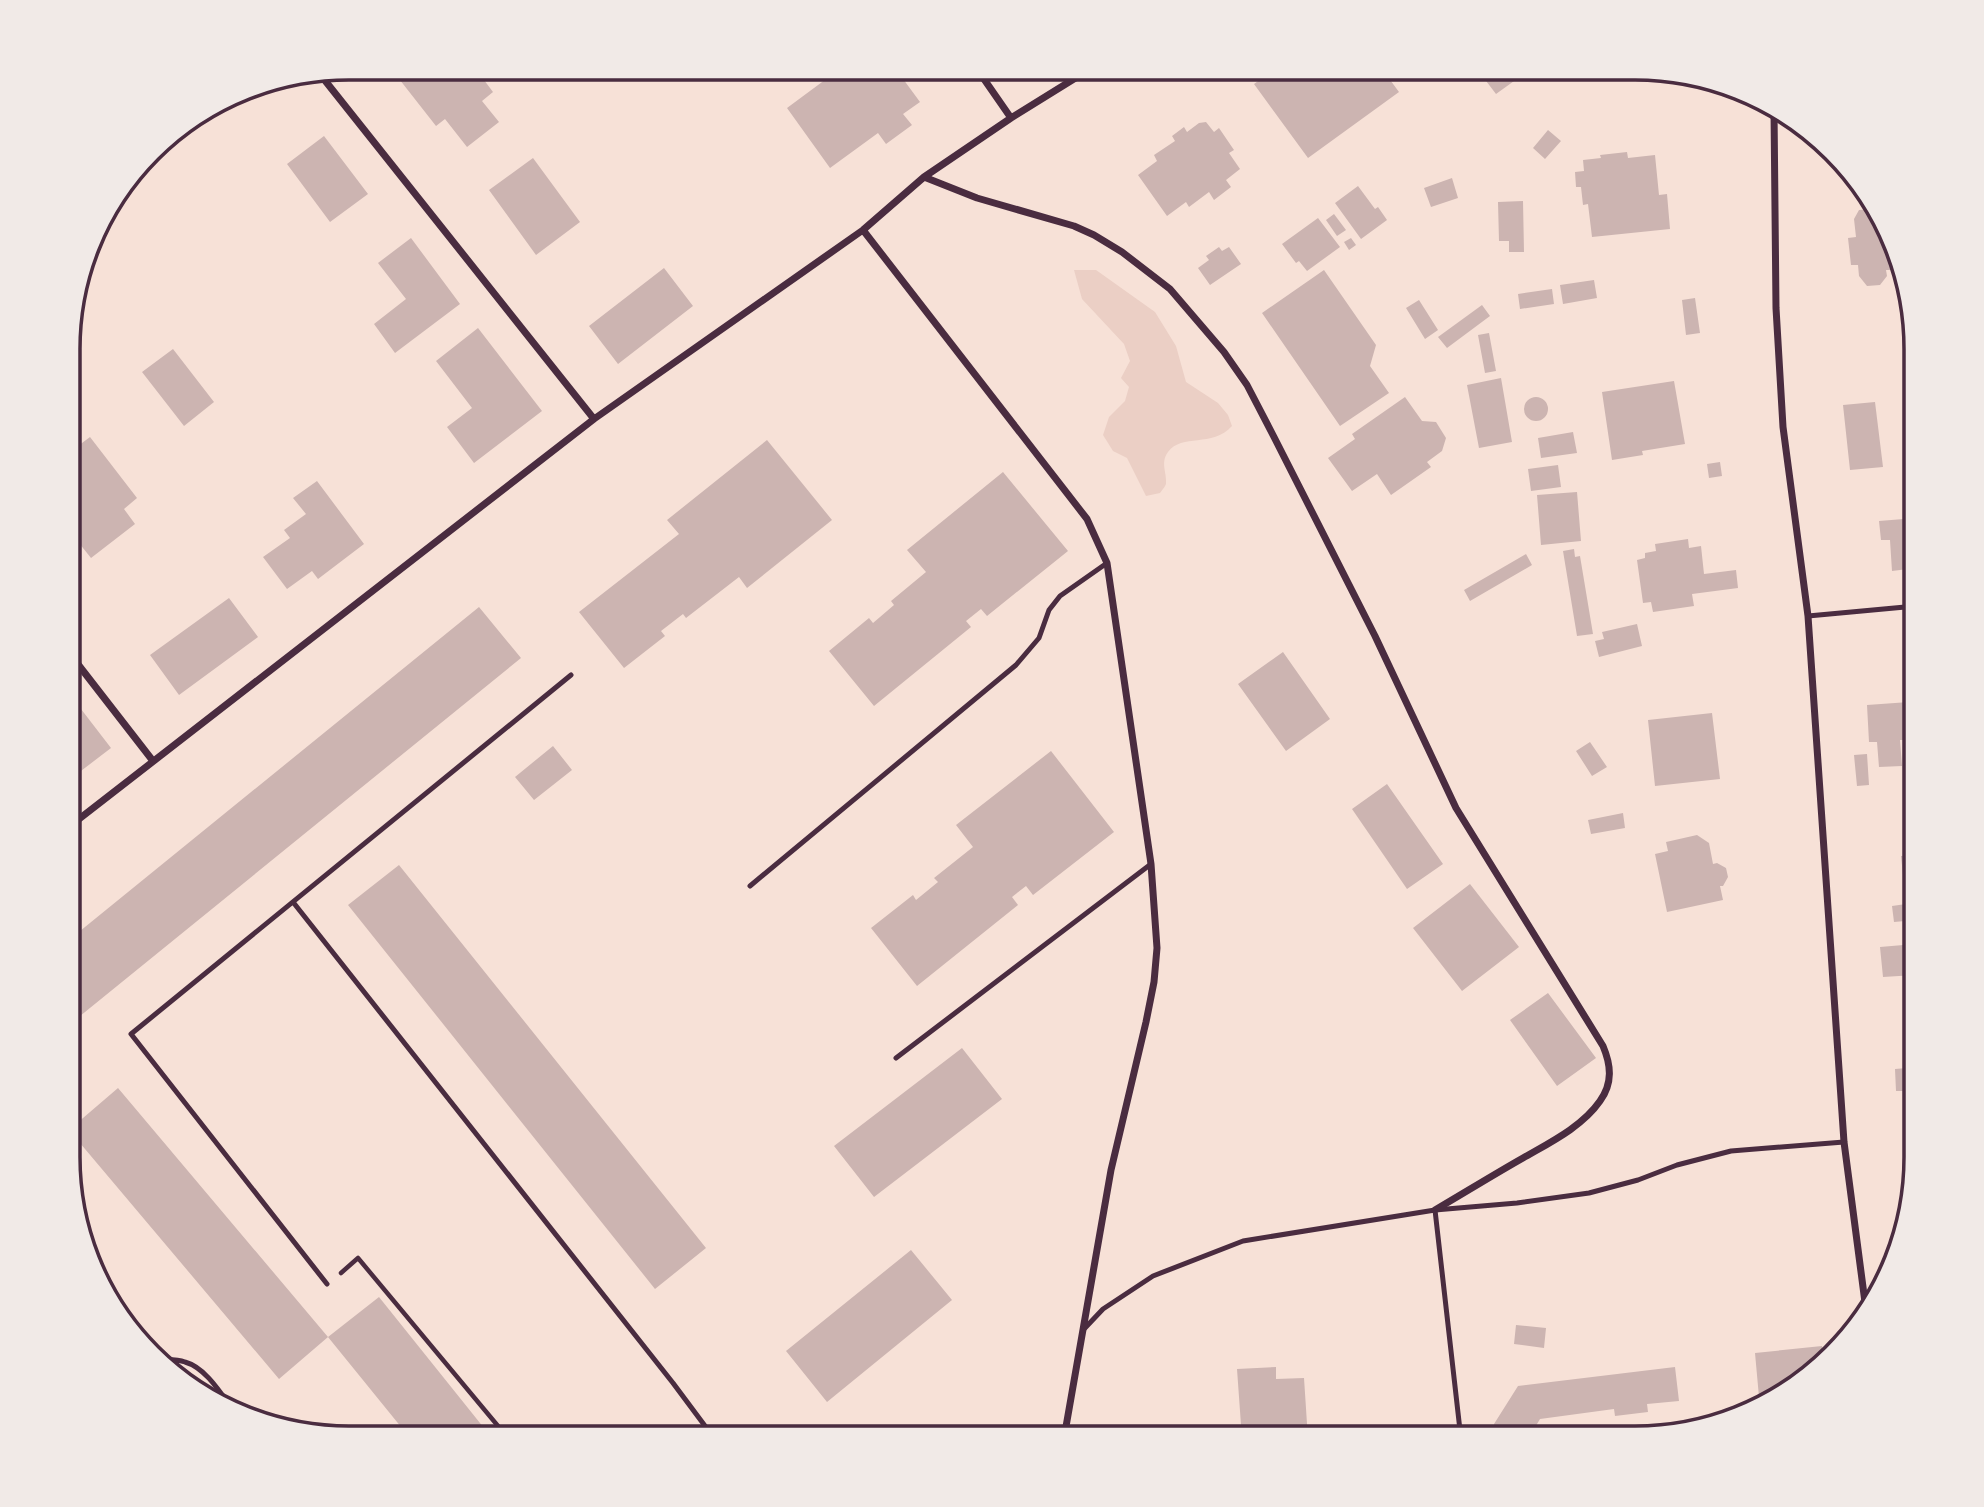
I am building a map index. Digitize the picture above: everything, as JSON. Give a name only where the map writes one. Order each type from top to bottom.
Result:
[{"type":"street","points":[[985,80],[1011,118]]},
{"type":"street","points":[[80,818],[594,419],[863,230],[923,177],[1072,80]]},
{"type":"street","points":[[326,82],[594,419]]},
{"type":"street","points":[[1774,120],[1779,366],[1783,427],[1808,616],[1844,1142],[1864,1297]]},
{"type":"street","points":[[923,177],[977,198],[1074,226],[1094,235],[1122,252],[1170,289],[1224,352],[1247,385],[1274,437],[1375,636],[1456,808],[1603,1046],[1611,1069],[1609,1084],[1600,1101],[1586,1116],[1562,1135],[1435,1210]]},
{"type":"street","points":[[863,230],[1087,519],[1107,563],[1151,864],[1157,948],[1154,982],[1111,1170],[1066,1426]]},
{"type":"street","points":[[80,667],[153,761]]},
{"type":"lane","points":[[750,886],[1016,665],[1039,638],[1049,610],[1060,596],[1107,563]]},
{"type":"lane","points":[[1808,616],[1904,607]]},
{"type":"lane","points":[[327,1284],[131,1034],[570,675]]},
{"type":"lane","points":[[896,1058],[1151,864]]},
{"type":"lane","points":[[293,902],[705,1426]]},
{"type":"lane","points":[[1084,1329],[1103,1309],[1153,1276],[1243,1241],[1435,1210],[1589,1194],[1731,1151],[1844,1142]]},
{"type":"lane","points":[[1435,1210],[1460,1426]]},
{"type":"lane","points":[[171,1359],[188,1362],[199,1369],[217,1391]]},
{"type":"path","points":[[327,1284],[358,1258],[498,1426]]},
{"type":"shaded area","points":[[1074,270],[1096,270],[1155,312],[1176,346],[1186,382],[1218,403],[1228,415],[1232,426],[1224,433],[1181,443],[1168,452],[1164,464],[1166,484],[1160,493],[1146,496],[1127,458],[1113,451],[1103,435],[1109,417],[1125,401],[1129,387],[1121,378],[1130,361],[1124,344],[1082,299]]},
{"type":"building","points":[[400,80],[484,80],[493,92],[482,101],[499,122],[467,147],[445,119],[436,126]]},
{"type":"building","points":[[825,80],[904,80],[920,102],[903,114],[912,125],[886,144],[878,133],[830,168],[787,108]]},
{"type":"building","points":[[1260,80],[1390,80],[1399,92],[1308,158],[1254,84]]},
{"type":"building","points":[[1485,80],[1515,80],[1496,94]]},
{"type":"building","points":[[1206,122],[1214,132],[1219,128],[1234,150],[1229,153],[1240,169],[1226,180],[1231,187],[1214,200],[1209,192],[1189,207],[1186,202],[1167,216],[1138,175],[1157,161],[1154,155],[1175,141],[1172,136],[1184,127],[1187,132],[1199,123]]},
{"type":"building","points":[[1548,130],[1561,141],[1545,159],[1533,148]]},
{"type":"building","points":[[324,136],[368,194],[330,222],[287,164]]},
{"type":"building","points":[[1627,152],[1628,158],[1655,155],[1659,195],[1667,194],[1670,229],[1592,237],[1588,204],[1583,205],[1581,187],[1576,187],[1575,172],[1584,171],[1583,160]]},
{"type":"building","points":[[533,158],[580,222],[536,255],[489,190]]},
{"type":"building","points":[[1452,178],[1458,198],[1431,207],[1424,188]]},
{"type":"building","points":[[1358,186],[1387,220],[1361,239],[1335,203]]},
{"type":"building","points":[[1523,201],[1524,252],[1509,252],[1509,241],[1499,241],[1498,202]]},
{"type":"building","points":[[1859,210],[1864,210],[1876,231],[1891,270],[1886,270],[1887,276],[1880,285],[1867,286],[1859,276],[1858,265],[1851,265],[1848,238],[1856,237],[1854,219]]},
{"type":"building","points":[[1334,214],[1346,230],[1337,236],[1326,220]]},
{"type":"building","points":[[1318,218],[1340,247],[1307,271],[1299,261],[1296,263],[1282,244]]},
{"type":"building","points":[[411,238],[460,304],[395,353],[374,324],[406,299],[378,263]]},
{"type":"building","points":[[1351,238],[1356,245],[1349,250],[1344,242]]},
{"type":"building","points":[[1219,247],[1222,251],[1229,247],[1241,264],[1210,285],[1198,268],[1209,260],[1206,256]]},
{"type":"building","points":[[664,268],[693,306],[618,364],[589,326]]},
{"type":"building","points":[[1324,270],[1376,345],[1370,366],[1389,393],[1340,426],[1262,313]]},
{"type":"building","points":[[1594,280],[1597,298],[1563,304],[1560,285]]},
{"type":"building","points":[[1552,289],[1554,304],[1520,309],[1518,294]]},
{"type":"building","points":[[1695,298],[1700,333],[1686,335],[1682,300]]},
{"type":"building","points":[[1419,300],[1438,330],[1425,339],[1406,308]]},
{"type":"building","points":[[1482,305],[1490,316],[1447,348],[1438,337]]},
{"type":"building","points":[[478,328],[542,411],[474,463],[447,427],[472,408],[436,361]]},
{"type":"building","points":[[1489,333],[1496,371],[1485,373],[1478,335]]},
{"type":"building","points":[[173,349],[214,402],[184,426],[142,372]]},
{"type":"building","points":[[1501,378],[1512,442],[1479,448],[1467,385]]},
{"type":"building","points":[[1674,381],[1685,444],[1642,451],[1643,455],[1612,460],[1602,392]]},
{"type":"building","points":[[1405,397],[1422,421],[1436,422],[1446,438],[1442,451],[1427,462],[1431,467],[1391,495],[1377,474],[1352,491],[1328,458],[1355,439],[1352,434]]},
{"type":"building","points":[[1536,397],[1544,401],[1548,409],[1544,417],[1536,421],[1528,417],[1524,409],[1528,401]]},
{"type":"building","points":[[1875,402],[1883,467],[1850,470],[1843,405]]},
{"type":"building","points":[[1573,432],[1577,453],[1541,458],[1538,438]]},
{"type":"building","points":[[90,437],[137,498],[124,509],[135,524],[91,558],[80,544],[80,444]]},
{"type":"building","points":[[767,440],[832,520],[747,588],[739,577],[686,618],[683,614],[661,631],[665,636],[624,668],[579,612],[679,534],[667,520]]},
{"type":"building","points":[[1720,462],[1722,476],[1709,478],[1707,464]]},
{"type":"building","points":[[1558,465],[1561,487],[1531,491],[1528,469]]},
{"type":"building","points":[[1003,472],[1068,551],[987,616],[981,609],[966,621],[971,627],[874,706],[829,651],[869,618],[873,623],[894,605],[891,601],[926,572],[907,550]]},
{"type":"building","points":[[317,481],[364,544],[318,579],[312,571],[287,589],[263,557],[290,538],[284,530],[306,514],[293,498]]},
{"type":"building","points":[[1577,492],[1581,541],[1541,545],[1537,495]]},
{"type":"building","points":[[1904,519],[1904,570],[1892,571],[1890,540],[1881,540],[1879,521]]},
{"type":"building","points":[[1688,539],[1689,548],[1701,546],[1704,574],[1736,570],[1738,588],[1692,594],[1694,606],[1653,612],[1651,602],[1643,603],[1637,560],[1645,558],[1645,553],[1656,551],[1655,544]]},
{"type":"building","points":[[1574,549],[1575,557],[1580,556],[1593,634],[1577,636],[1563,551]]},
{"type":"building","points":[[1526,554],[1532,565],[1470,601],[1464,590]]},
{"type":"building","points":[[229,598],[258,637],[179,695],[150,655]]},
{"type":"building","points":[[479,607],[521,658],[80,1016],[80,931]]},
{"type":"building","points":[[1637,624],[1642,646],[1599,657],[1595,641],[1604,639],[1602,632]]},
{"type":"building","points":[[1283,652],[1330,719],[1286,751],[1238,684]]},
{"type":"building","points":[[1904,702],[1904,740],[1900,740],[1902,766],[1879,767],[1877,742],[1869,742],[1867,705]]},
{"type":"building","points":[[80,708],[111,748],[80,772]]},
{"type":"building","points":[[1712,713],[1720,779],[1655,786],[1648,720]]},
{"type":"building","points":[[1590,742],[1607,767],[1592,776],[1576,751]]},
{"type":"building","points":[[553,746],[572,770],[534,800],[515,777]]},
{"type":"building","points":[[1051,751],[1114,832],[1033,895],[1026,886],[1012,897],[1018,905],[917,986],[871,928],[913,895],[916,900],[938,882],[934,878],[973,847],[956,825]]},
{"type":"building","points":[[1867,754],[1869,785],[1857,786],[1854,755]]},
{"type":"building","points":[[1387,784],[1443,864],[1407,889],[1352,809]]},
{"type":"building","points":[[1623,813],[1625,828],[1591,834],[1588,820]]},
{"type":"building","points":[[1697,835],[1709,843],[1713,864],[1717,863],[1726,868],[1728,877],[1723,886],[1720,886],[1723,900],[1667,912],[1655,854],[1668,851],[1666,842]]},
{"type":"building","points":[[1901,856],[1904,856],[1904,885]]},
{"type":"building","points":[[399,865],[706,1248],[655,1289],[348,905]]},
{"type":"building","points":[[1470,884],[1519,947],[1462,991],[1413,928]]},
{"type":"building","points":[[1904,904],[1904,921],[1894,922],[1892,906]]},
{"type":"building","points":[[1904,945],[1904,976],[1883,977],[1880,947]]},
{"type":"building","points":[[1548,993],[1596,1058],[1557,1086],[1510,1020]]},
{"type":"building","points":[[962,1048],[1002,1099],[874,1197],[834,1146]]},
{"type":"building","points":[[1904,1068],[1904,1091],[1896,1091],[1895,1069]]},
{"type":"building","points":[[118,1088],[328,1337],[279,1379],[80,1143],[80,1121]]},
{"type":"building","points":[[911,1250],[952,1300],[827,1402],[786,1351]]},
{"type":"building","points":[[379,1297],[482,1426],[400,1426],[328,1337]]},
{"type":"building","points":[[1516,1325],[1546,1328],[1544,1348],[1514,1344]]},
{"type":"building","points":[[1822,1346],[1822,1350],[1784,1381],[1759,1396],[1755,1353]]},
{"type":"building","points":[[1276,1367],[1276,1379],[1304,1378],[1307,1426],[1241,1426],[1237,1369]]},
{"type":"building","points":[[1675,1367],[1679,1401],[1647,1404],[1648,1412],[1615,1416],[1614,1409],[1540,1419],[1536,1426],[1494,1426],[1518,1386]]}]
